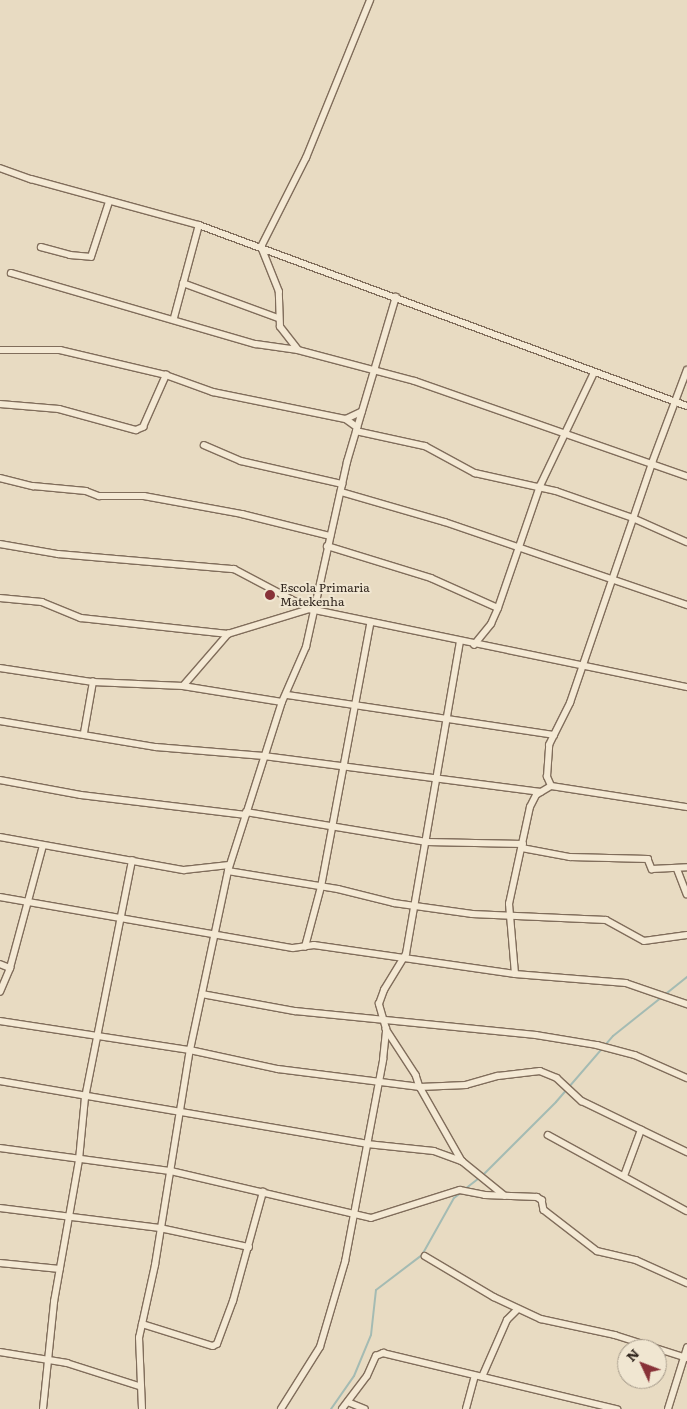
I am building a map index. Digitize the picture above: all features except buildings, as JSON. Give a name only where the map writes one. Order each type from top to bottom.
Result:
[{"type":"street","points":[[298,350],[286,338],[278,318],[279,292],[261,247],[306,158],[370,0]]},
{"type":"street","points":[[0,168],[109,202],[199,224],[594,373],[687,406]]},
{"type":"street","points":[[41,247],[70,255],[91,257],[109,202]]},
{"type":"street","points":[[174,318],[199,224]]},
{"type":"street","points":[[11,273],[174,318],[256,344],[298,350],[374,369],[687,476]]},
{"type":"street","points":[[183,284],[278,318]]},
{"type":"street","points":[[142,1409],[138,1350],[142,1324],[190,1050],[228,868],[282,702],[287,695],[306,647],[342,484],[361,412],[396,297]]},
{"type":"street","points":[[0,350],[60,350],[166,376],[213,392],[346,419],[357,429],[426,446],[475,473],[540,486],[633,518],[687,542]]},
{"type":"street","points":[[551,786],[547,777],[546,754],[570,703],[652,463],[687,370]]},
{"type":"street","points":[[474,645],[491,624],[520,550],[540,486],[594,373]]},
{"type":"street","points":[[0,404],[59,409],[136,430],[142,426],[166,376]]},
{"type":"street","points":[[346,419],[361,412]]},
{"type":"street","points":[[204,445],[241,460],[342,484]]},
{"type":"street","points":[[0,478],[99,496],[144,496],[242,514],[330,536]]},
{"type":"street","points":[[341,492],[403,509],[611,581],[687,605]]},
{"type":"street","points":[[0,544],[58,554],[234,569],[313,609],[370,624],[687,687]]},
{"type":"street","points":[[327,546],[431,578],[498,608]]},
{"type":"street","points":[[0,598],[42,602],[81,618],[228,634],[313,609]]},
{"type":"street","points":[[305,947],[332,828],[370,624]]},
{"type":"street","points":[[183,686],[228,634]]},
{"type":"street","points":[[460,642],[416,906],[403,960],[384,990],[379,1004],[386,1029],[416,1075],[420,1087],[462,1161]]},
{"type":"street","points":[[0,668],[93,682],[183,686],[282,702]]},
{"type":"street","points":[[84,733],[93,682]]},
{"type":"street","points":[[287,695],[356,707],[554,735]]},
{"type":"street","points":[[0,721],[84,733],[156,747],[264,756],[437,780],[541,792]]},
{"type":"street","points":[[0,780],[81,795],[246,813],[427,842],[523,846],[570,857],[633,857],[649,860],[652,870],[687,867]]},
{"type":"street","points":[[514,974],[509,904],[531,802],[541,792],[551,786],[687,807]]},
{"type":"street","points":[[0,837],[184,870],[228,868],[416,906],[472,914],[510,914],[610,921],[644,941],[687,935]]},
{"type":"street","points":[[0,992],[10,968],[26,901],[44,846]]},
{"type":"street","points":[[43,1409],[47,1361],[60,1269],[79,1160],[85,1098],[118,920],[132,861]]},
{"type":"street","points":[[676,868],[687,894]]},
{"type":"street","points":[[0,897],[118,920],[292,948],[314,945],[403,960],[514,974],[626,983],[687,1004]]},
{"type":"street","points":[[0,964],[10,968]]},
{"type":"street","points":[[202,994],[295,1011],[536,1035],[597,1045],[634,1055],[687,1078]]},
{"type":"street","points":[[0,1022],[190,1050],[278,1069],[420,1087],[466,1086],[498,1076],[540,1071],[557,1078],[582,1102],[687,1152]]},
{"type":"street","points":[[282,1409],[320,1347],[326,1321],[337,1297],[367,1144],[386,1029]]},
{"type":"street","points":[[0,1081],[85,1098],[180,1110],[367,1144],[434,1152],[462,1161],[506,1196]]},
{"type":"street","points":[[624,1176],[641,1130]]},
{"type":"street","points":[[548,1135],[687,1211]]},
{"type":"street","points":[[0,1148],[170,1171],[371,1218],[460,1190],[506,1196],[537,1197],[542,1200],[544,1210],[597,1251],[636,1260],[687,1283]]},
{"type":"street","points":[[142,1324],[215,1346],[234,1301],[263,1192]]},
{"type":"street","points":[[0,1208],[160,1228],[249,1247]]},
{"type":"street","points":[[425,1256],[517,1310],[540,1320],[615,1335],[686,1358]]},
{"type":"street","points":[[0,1262],[60,1269]]},
{"type":"street","points":[[482,1377],[507,1320],[517,1310]]},
{"type":"street","points":[[668,1409],[686,1358],[687,1348]]},
{"type":"street","points":[[0,1352],[67,1363],[139,1386]]},
{"type":"street","points":[[342,1409],[367,1376],[376,1356],[383,1353],[618,1409]]},
{"type":"street","points":[[466,1409],[475,1376]]},
{"type":"street","points":[[348,1402],[366,1409]]},
{"type":"waterway","points":[[483,1175],[556,1102],[613,1036],[687,977]]},
{"type":"waterway","points":[[465,1189],[479,1178]]},
{"type":"waterway","points":[[331,1409],[354,1376],[371,1335],[376,1290],[422,1255],[454,1198],[462,1192]]},
{"type":"place","name":"Escola Primaria Matekenha","points":[[270,595]]}]
